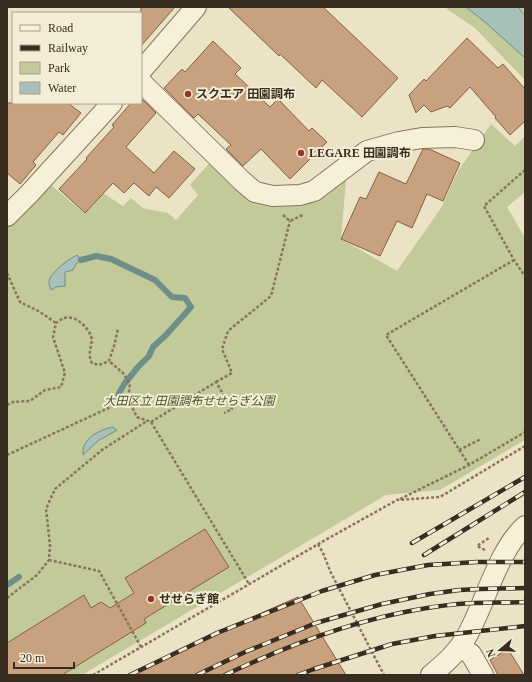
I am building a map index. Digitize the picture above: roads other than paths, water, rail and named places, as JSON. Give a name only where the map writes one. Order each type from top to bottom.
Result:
[{"type":"street","points":[[142,70],[196,7]]},
{"type":"street","points":[[142,83],[242,181],[255,192],[273,196],[300,195],[314,191],[367,151],[373,149],[422,138],[454,138],[474,140]]},
{"type":"street","points":[[11,206],[111,104]]},
{"type":"street","points":[[432,675],[460,648],[510,544],[518,532],[525,526]]},
{"type":"street","points":[[460,648],[471,654],[483,675]]},
{"type":"water","points":[[518,7],[525,16],[525,58],[467,8]]},
{"type":"water","points":[[77,255],[81,260],[76,264],[73,270],[65,272],[65,286],[56,287],[51,290],[49,280],[51,276],[64,263]]},
{"type":"water","points":[[113,427],[117,430],[99,440],[83,455],[86,442],[92,436],[100,431]]},
{"type":"waterway","points":[[81,260],[96,256],[111,259],[155,280],[172,297],[185,298],[191,307],[153,347],[149,356],[125,383],[119,393],[117,403]]},
{"type":"waterway","points":[[7,585],[19,577]]},
{"type":"railway","points":[[412,543],[525,477]]},
{"type":"railway","points":[[424,555],[525,492]]},
{"type":"railway","points":[[130,675],[217,633],[322,591],[375,575],[428,565],[477,562],[525,562]]},
{"type":"railway","points":[[197,675],[245,652],[316,623],[382,604],[430,594],[459,590],[525,588]]},
{"type":"railway","points":[[225,675],[310,639],[338,629],[368,621],[427,608],[458,604],[525,602]]},
{"type":"railway","points":[[298,675],[392,644],[435,636],[525,626]]},
{"type":"place","name":"スクエア 田園調布","points":[[188,94]]},
{"type":"place","name":"LEGARE 田園調布","points":[[301,153]]},
{"type":"place","name":"せせらぎ館","points":[[151,599]]},
{"type":"park label","name":"大田区立 田園調布せせらぎ公園","points":[[189,401]]}]
